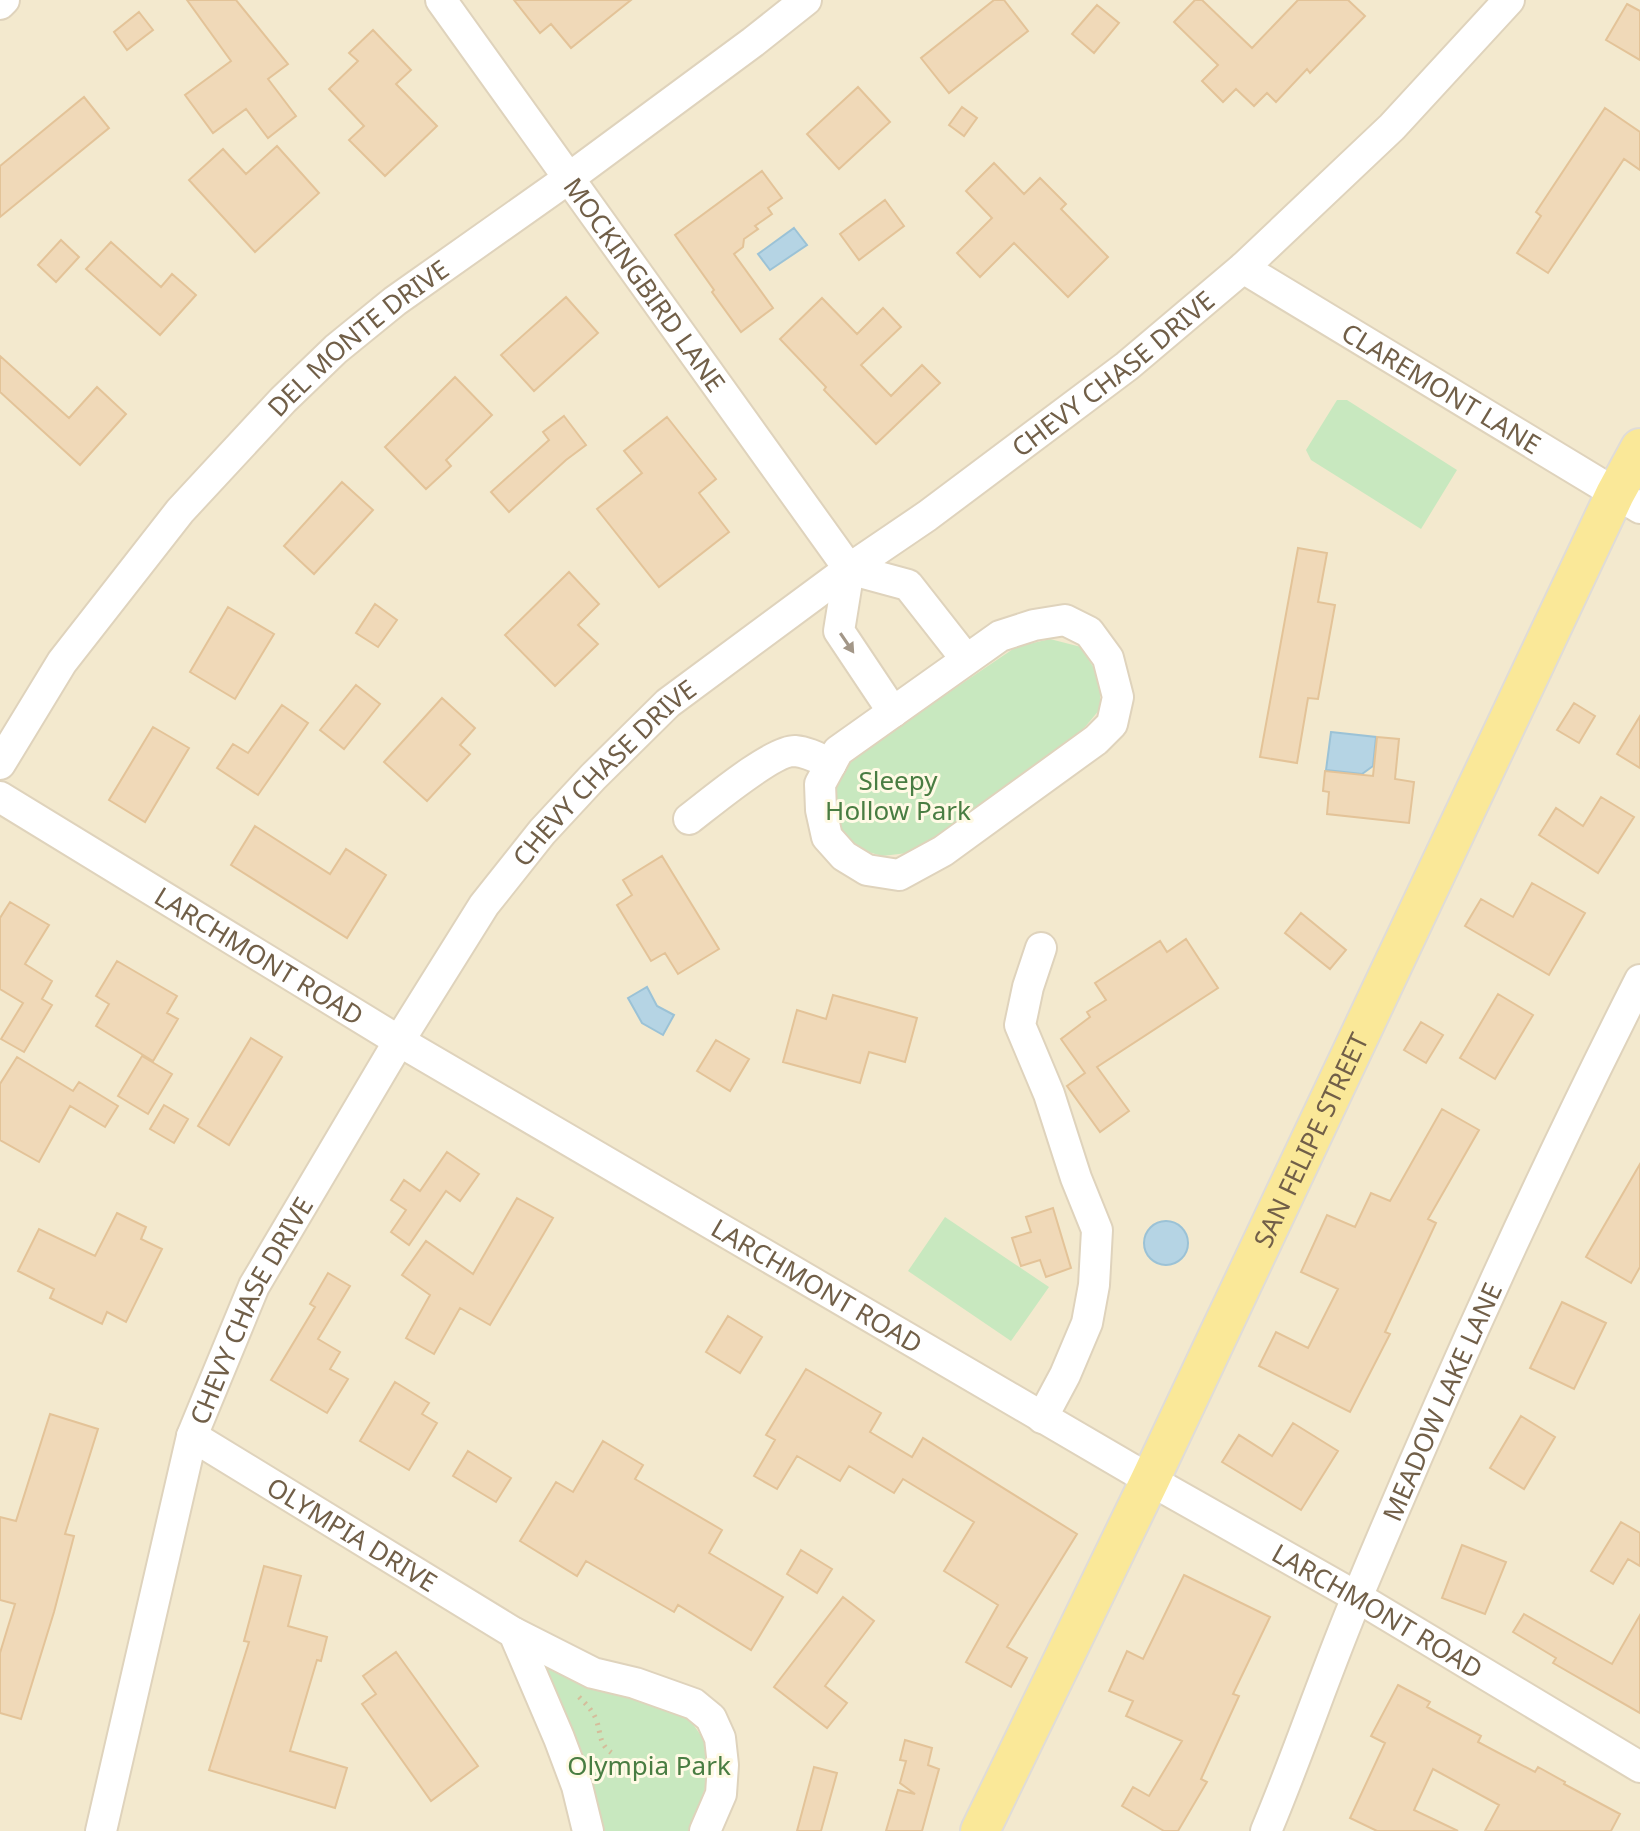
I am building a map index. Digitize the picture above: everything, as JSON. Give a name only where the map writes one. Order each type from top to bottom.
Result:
[{"type":"main road","name":"SAN FELIPE STREET","points":[[980,1831],[1628,501],[1640,448]]},
{"type":"street","name":"MOCKINGBIRD LANE","points":[[441,0],[849,569]]},
{"type":"street","name":"DEL MONTE DRIVE","points":[[0,764],[62,662],[180,511],[283,400],[336,349],[395,301],[569,178],[806,0]]},
{"type":"street","name":"CHEVY CHASE DRIVE","points":[[101,1831],[192,1436],[254,1286],[399,1041],[484,905],[542,832],[668,703],[849,569],[927,516],[1127,366],[1243,268],[1392,127],[1509,0]]},
{"type":"street","name":"CLAREMONT LANE","points":[[1243,268],[1628,501]]},
{"type":"street","points":[[893,712],[839,631],[849,569],[908,585],[966,659]]},
{"type":"street","points":[[1065,620],[1089,632],[1108,658],[1118,697],[1112,724],[1096,740],[943,851],[899,875],[867,870],[844,856],[827,837],[821,810],[820,784],[838,751],[893,712],[1000,636],[1034,625],[1065,620]]},
{"type":"street","points":[[689,819],[762,764],[793,751],[831,764]]},
{"type":"street","name":"LARCHMONT ROAD","points":[[0,797],[399,1041],[1042,1418],[1357,1597],[1640,1767]]},
{"type":"street","points":[[1041,948],[1020,1025],[1049,1094],[1076,1178],[1097,1230],[1094,1285],[1087,1323],[1042,1418]]},
{"type":"street","name":"MEADOW LAKE LANE","points":[[1266,1831],[1357,1597],[1474,1328],[1575,1108],[1640,980]]},
{"type":"street","name":"OLYMPIA DRIVE","points":[[192,1436],[514,1633],[593,1673],[635,1683],[694,1704],[711,1718],[720,1738],[723,1765],[721,1794],[705,1831]]},
{"type":"street","points":[[514,1633],[577,1786],[588,1831]]},
{"type":"path","points":[[579,1697],[596,1720],[602,1745],[615,1755]]},
{"type":"shaded area","points":[[0,0],[1640,0],[1640,1831],[0,1831]]},
{"type":"green space","points":[[1337,400],[1347,400],[1457,470],[1421,529],[1311,460],[1306,450]]},
{"type":"green space","name":"Sleepy Hollow Park","points":[[1050,639],[1081,647],[1100,678],[1100,709],[1080,733],[916,852],[882,856],[852,847],[833,819],[832,784],[852,758],[1016,647]]},
{"type":"green space","points":[[945,1217],[1049,1287],[1011,1341],[908,1271]]},
{"type":"green space","name":"Olympia Park","points":[[554,1666],[688,1717],[709,1747],[707,1782],[688,1831],[603,1831],[586,1768],[544,1671]]},
{"type":"water","points":[[794,228],[807,245],[770,270],[758,254]]},
{"type":"water","points":[[1331,732],[1376,737],[1373,766],[1362,774],[1326,770]]},
{"type":"water","points":[[647,987],[657,1006],[674,1015],[663,1035],[642,1023],[628,998]]},
{"type":"water","points":[[1166,1221],[1182,1227],[1188,1243],[1182,1259],[1166,1265],[1150,1259],[1144,1243],[1150,1227]]},
{"type":"building","points":[[187,0],[236,0],[288,64],[268,79],[296,116],[268,138],[246,109],[213,133],[185,95],[231,61]]},
{"type":"building","points":[[514,0],[631,0],[571,48],[551,24],[540,33]]},
{"type":"building","points":[[994,0],[1004,0],[1028,31],[949,93],[921,58]]},
{"type":"building","points":[[1195,0],[1202,0],[1252,48],[1298,0],[1348,0],[1365,16],[1310,73],[1307,69],[1276,102],[1267,93],[1254,106],[1236,89],[1223,102],[1202,81],[1218,65],[1174,22]]},
{"type":"building","points":[[1627,4],[1640,11],[1640,60],[1606,40]]},
{"type":"building","points":[[1097,5],[1119,23],[1094,53],[1072,34]]},
{"type":"building","points":[[139,12],[153,30],[127,50],[114,32]]},
{"type":"building","points":[[373,30],[411,70],[396,84],[437,126],[385,176],[349,140],[364,126],[329,89],[358,61],[349,53]]},
{"type":"building","points":[[858,87],[890,122],[839,169],[807,134]]},
{"type":"building","points":[[84,97],[109,128],[0,217],[0,166]]},
{"type":"building","points":[[962,107],[977,118],[964,136],[949,125]]},
{"type":"building","points":[[1605,108],[1640,132],[1640,170],[1624,159],[1548,273],[1517,253],[1541,216],[1536,212]]},
{"type":"building","points":[[277,146],[319,193],[255,252],[189,180],[223,149],[246,174]]},
{"type":"building","points":[[994,163],[1024,194],[1040,178],[1066,204],[1061,209],[1108,257],[1068,297],[1014,243],[980,277],[957,253],[992,218],[966,191]]},
{"type":"building","points":[[762,171],[782,198],[768,208],[772,214],[755,226],[758,229],[744,239],[743,247],[734,254],[773,308],[741,332],[675,235]]},
{"type":"building","points":[[885,200],[904,226],[859,260],[840,234]]},
{"type":"building","points":[[61,240],[79,257],[56,282],[38,265]]},
{"type":"building","points":[[111,242],[161,287],[172,274],[196,295],[160,335],[86,269]]},
{"type":"building","points":[[566,297],[598,333],[534,391],[501,355]]},
{"type":"building","points":[[822,298],[857,334],[883,308],[901,327],[861,365],[891,396],[922,365],[940,383],[876,444],[780,339]]},
{"type":"building","points":[[0,356],[69,418],[97,387],[126,414],[80,465],[0,392]]},
{"type":"building","points":[[455,377],[492,415],[446,460],[451,466],[426,489],[385,447]]},
{"type":"building","points":[[564,416],[586,445],[509,512],[491,492],[549,440],[543,432]]},
{"type":"building","points":[[667,417],[716,479],[699,493],[729,532],[659,587],[597,509],[642,473],[624,451]]},
{"type":"building","points":[[342,482],[373,510],[314,574],[284,546]]},
{"type":"building","points":[[1298,548],[1327,553],[1318,602],[1335,605],[1318,699],[1308,698],[1297,763],[1260,757]]},
{"type":"building","points":[[569,572],[599,604],[578,625],[598,644],[555,686],[505,635]]},
{"type":"building","points":[[375,604],[397,620],[378,647],[356,633]]},
{"type":"building","points":[[228,607],[274,634],[235,699],[190,672]]},
{"type":"building","points":[[356,685],[380,704],[344,749],[320,730]]},
{"type":"building","points":[[442,698],[475,728],[460,745],[470,754],[427,801],[384,762]]},
{"type":"building","points":[[1574,703],[1595,716],[1579,743],[1557,730]]},
{"type":"building","points":[[282,705],[308,723],[258,795],[217,768],[233,744],[248,753]]},
{"type":"building","points":[[1640,716],[1640,768],[1617,754]]},
{"type":"building","points":[[153,727],[189,748],[145,822],[109,800]]},
{"type":"building","points":[[1377,737],[1399,739],[1395,779],[1414,782],[1409,823],[1327,814],[1329,792],[1323,791],[1325,771],[1373,776]]},
{"type":"building","points":[[1601,797],[1634,817],[1598,873],[1539,835],[1556,808],[1583,826]]},
{"type":"building","points":[[255,826],[330,874],[346,849],[386,875],[347,938],[231,865]]},
{"type":"building","points":[[662,856],[719,949],[678,974],[665,953],[651,961],[617,905],[632,895],[623,880]]},
{"type":"building","points":[[1532,883],[1585,913],[1549,975],[1465,926],[1481,899],[1513,917]]},
{"type":"building","points":[[10,902],[49,925],[25,964],[52,981],[42,999],[52,1005],[24,1052],[1,1039],[23,1003],[0,989],[0,918]]},
{"type":"building","points":[[1301,913],[1346,950],[1330,969],[1285,933]]},
{"type":"building","points":[[1186,939],[1218,988],[1097,1067],[1129,1111],[1100,1132],[1067,1086],[1085,1073],[1061,1039],[1090,1017],[1087,1012],[1106,1000],[1095,983],[1160,941],[1167,952]]},
{"type":"building","points":[[117,961],[177,996],[167,1013],[178,1019],[153,1061],[96,1026],[109,1004],[96,996]]},
{"type":"building","points":[[1498,994],[1533,1015],[1495,1079],[1460,1058]]},
{"type":"building","points":[[833,995],[917,1018],[905,1062],[869,1052],[860,1083],[783,1062],[797,1010],[826,1019]]},
{"type":"building","points":[[1421,1022],[1443,1035],[1426,1063],[1404,1050]]},
{"type":"building","points":[[251,1038],[282,1057],[229,1145],[198,1126]]},
{"type":"building","points":[[716,1040],[749,1059],[730,1091],[697,1071]]},
{"type":"building","points":[[142,1056],[172,1074],[148,1114],[118,1096]]},
{"type":"building","points":[[17,1057],[73,1091],[79,1082],[118,1106],[105,1127],[70,1106],[39,1162],[0,1140],[0,1084]]},
{"type":"building","points":[[164,1105],[188,1119],[174,1143],[150,1129]]},
{"type":"building","points":[[1442,1109],[1479,1130],[1428,1219],[1436,1223],[1385,1332],[1390,1334],[1350,1412],[1259,1366],[1276,1332],[1308,1348],[1338,1289],[1301,1272],[1327,1215],[1355,1227],[1371,1193],[1390,1201]]},
{"type":"building","points":[[447,1152],[479,1174],[460,1201],[446,1191],[409,1245],[391,1232],[406,1210],[391,1200],[404,1180],[420,1191]]},
{"type":"building","points":[[1640,1164],[1640,1267],[1631,1283],[1586,1257]]},
{"type":"building","points":[[517,1198],[553,1218],[490,1325],[460,1308],[434,1354],[406,1338],[430,1295],[402,1275],[426,1241],[473,1274]]},
{"type":"building","points":[[1053,1208],[1071,1268],[1046,1277],[1040,1260],[1021,1266],[1012,1238],[1031,1232],[1026,1217]]},
{"type":"building","points":[[117,1213],[146,1227],[141,1239],[162,1249],[126,1322],[107,1312],[102,1324],[50,1298],[54,1289],[18,1271],[39,1229],[95,1256]]},
{"type":"building","points":[[328,1273],[350,1286],[318,1339],[340,1352],[330,1369],[348,1379],[327,1413],[271,1380],[315,1307],[310,1304]]},
{"type":"building","points":[[1562,1302],[1606,1323],[1574,1389],[1530,1368]]},
{"type":"building","points":[[728,1316],[762,1337],[740,1373],[706,1352]]},
{"type":"building","points":[[806,1369],[881,1413],[870,1432],[912,1457],[923,1438],[1077,1534],[1007,1647],[1027,1658],[1011,1687],[966,1662],[998,1605],[944,1571],[974,1522],[903,1479],[894,1493],[849,1466],[840,1481],[797,1456],[777,1489],[754,1476],[775,1440],[766,1435]]},
{"type":"building","points":[[395,1382],[429,1403],[422,1414],[437,1423],[409,1470],[360,1441]]},
{"type":"building","points":[[50,1414],[98,1429],[65,1534],[74,1536],[21,1719],[0,1713],[0,1653],[15,1604],[0,1600],[0,1517],[16,1521]]},
{"type":"building","points":[[1521,1416],[1555,1437],[1524,1489],[1490,1468]]},
{"type":"building","points":[[1293,1423],[1338,1451],[1301,1510],[1222,1462],[1239,1435],[1272,1456]]},
{"type":"building","points":[[603,1441],[643,1465],[635,1479],[722,1530],[709,1553],[783,1597],[751,1650],[678,1605],[674,1612],[586,1561],[577,1576],[520,1541],[556,1482],[573,1492]]},
{"type":"building","points":[[468,1451],[511,1478],[496,1502],[453,1476]]},
{"type":"building","points":[[1621,1522],[1640,1533],[1640,1566],[1628,1559],[1613,1584],[1591,1571]]},
{"type":"building","points":[[1462,1545],[1506,1562],[1485,1614],[1442,1598]]},
{"type":"building","points":[[801,1550],[832,1569],[817,1593],[787,1574]]},
{"type":"building","points":[[264,1566],[301,1576],[288,1626],[327,1637],[321,1661],[317,1660],[290,1751],[347,1768],[335,1808],[209,1770],[249,1642],[244,1641]]},
{"type":"building","points":[[1184,1575],[1270,1617],[1233,1694],[1239,1696],[1201,1779],[1207,1782],[1178,1831],[1164,1831],[1122,1806],[1133,1787],[1149,1796],[1182,1741],[1126,1716],[1133,1701],[1109,1691],[1127,1651],[1143,1659]]},
{"type":"building","points":[[843,1597],[874,1621],[825,1686],[847,1703],[827,1728],[774,1687]]},
{"type":"building","points":[[1524,1614],[1612,1664],[1640,1615],[1640,1713],[1553,1663],[1556,1658],[1513,1632]]},
{"type":"building","points":[[396,1652],[478,1766],[431,1801],[362,1704],[376,1694],[363,1676]]},
{"type":"building","points":[[1398,1685],[1430,1702],[1427,1707],[1481,1736],[1478,1742],[1535,1772],[1538,1767],[1620,1814],[1611,1831],[1485,1831],[1499,1805],[1433,1769],[1414,1810],[1458,1831],[1377,1831],[1350,1818],[1385,1743],[1371,1736]]},
{"type":"building","points":[[905,1740],[932,1748],[928,1765],[939,1769],[922,1831],[886,1831],[898,1790],[915,1794],[900,1783],[906,1761],[900,1760]]},
{"type":"building","points":[[814,1767],[837,1773],[821,1831],[797,1831]]}]
